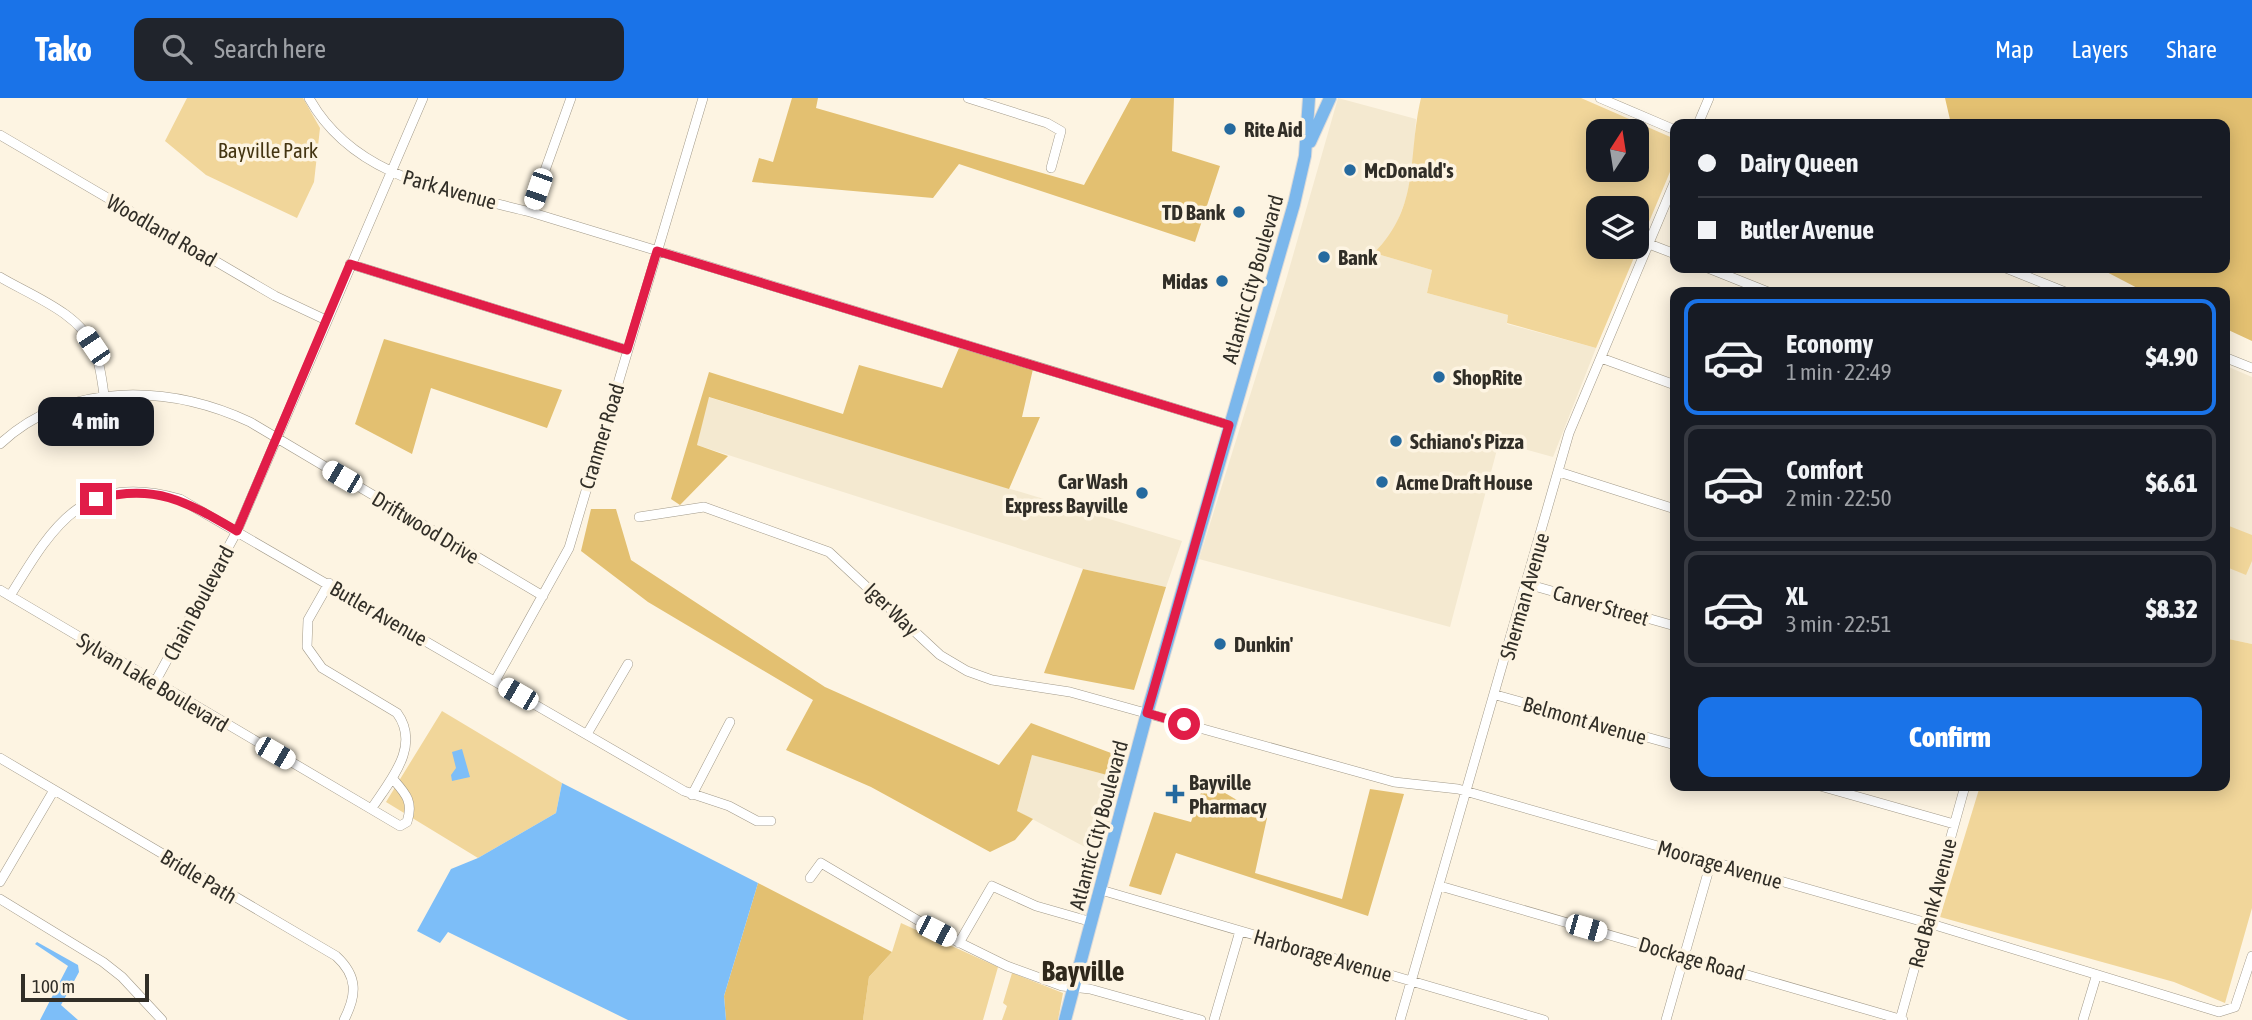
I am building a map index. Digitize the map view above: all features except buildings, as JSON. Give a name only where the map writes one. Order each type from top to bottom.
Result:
[{"type":"highway","points":[[1305,156],[1309,98]]},
{"type":"highway","points":[[1305,156],[1330,98]]},
{"type":"highway","name":"Atlantic City Boulevard","points":[[1065,1020],[1147,713],[1294,204],[1305,156]]},
{"type":"street","name":"Park Avenue","points":[[309,98],[335,136],[358,154],[428,186],[530,212],[1229,425]]},
{"type":"street","name":"Chain Boulevard","points":[[155,684],[237,531],[423,98]]},
{"type":"street","points":[[530,212],[571,98]]},
{"type":"street","name":"Cranmer Road","points":[[495,681],[569,548],[703,98]]},
{"type":"street","points":[[968,98],[1047,122],[1061,131],[1051,168]]},
{"type":"street","points":[[1602,98],[1670,128]]},
{"type":"street","points":[[1700,119],[1709,98]]},
{"type":"street","name":"Woodland Road","points":[[0,135],[275,296],[326,320]]},
{"type":"street","name":"Sherman Avenue","points":[[1649,244],[1670,193]]},
{"type":"street","points":[[1649,244],[1670,252]]},
{"type":"street","name":"Sherman Avenue","points":[[1400,1020],[1465,791],[1496,695],[1569,433],[1643,259]]},
{"type":"street","points":[[350,264],[627,350]]},
{"type":"street","points":[[1720,273],[1756,287]]},
{"type":"street","points":[[2018,273],[2053,287]]},
{"type":"street","points":[[0,277],[67,316],[83,331],[93,346],[104,395]]},
{"type":"street","points":[[1601,358],[1670,382]]},
{"type":"street","points":[[2230,359],[2252,368]]},
{"type":"street","name":"Driftwood Drive","points":[[1,441],[59,408],[104,395],[152,394],[200,402],[250,422],[543,596]]},
{"type":"street","points":[[1559,472],[1670,507]]},
{"type":"street","name":"Butler Avenue","points":[[10,596],[47,536],[73,511],[96,499],[138,491],[160,494],[191,504],[692,795],[729,806],[757,821],[771,821]]},
{"type":"street","name":"Iger Way","points":[[639,516],[704,507],[800,539],[838,559],[940,655],[955,665],[992,680],[1070,691],[1147,713]]},
{"type":"street","points":[[328,583],[308,620],[307,648],[323,668],[385,705],[405,723],[408,741],[392,778],[372,808]]},
{"type":"street","name":"Carver Street","points":[[1527,584],[1670,625]]},
{"type":"street","name":"Sylvan Lake Boulevard","points":[[0,590],[155,684],[400,826],[408,822],[411,807],[408,795],[392,778]]},
{"type":"street","points":[[587,734],[628,664]]},
{"type":"street","name":"Belmont Avenue","points":[[1496,695],[1670,744]]},
{"type":"street","name":"Moorage Avenue","points":[[1147,713],[1394,782],[1447,786],[1927,923],[2096,977],[2227,1012],[2235,1007],[2241,995],[2252,956]]},
{"type":"street","points":[[692,795],[730,722]]},
{"type":"street","name":"Bridle Path","points":[[0,758],[336,957],[346,966],[354,984],[353,1004],[344,1020]]},
{"type":"street","points":[[0,882],[54,790]]},
{"type":"street","points":[[1838,791],[1954,824]]},
{"type":"street","name":"Red Bank Avenue","points":[[1901,1020],[1964,791]]},
{"type":"street","points":[[1666,1020],[1711,862]]},
{"type":"street","points":[[810,878],[821,863],[959,943],[1007,965],[1062,986],[1200,1020]]},
{"type":"street","points":[[959,943],[992,886],[1036,905],[1092,922]]},
{"type":"street","name":"Dockage Road","points":[[1440,886],[1901,1020]]},
{"type":"street","name":"Harborage Avenue","points":[[1101,890],[1544,1020]]},
{"type":"street","points":[[0,899],[103,962],[122,977],[162,1020]]},
{"type":"street","points":[[1214,1020],[1240,931]]},
{"type":"street","points":[[2083,1020],[2096,977]]},
{"type":"shaded area","points":[[792,98],[818,98],[816,108],[1084,185],[1131,98],[1174,98],[1172,151],[1220,166],[1195,242],[959,164],[933,198],[752,182],[759,158],[773,162]]},
{"type":"shaded area","points":[[1338,98],[1416,119],[1413,168],[1406,199],[1394,231],[1374,253],[1432,270],[1427,293],[1508,315],[1507,324],[1596,348],[1553,457],[1499,442],[1450,627],[1199,559],[1286,280]]},
{"type":"shaded area","points":[[1945,98],[2252,98],[2252,341],[2230,331],[2230,287],[2135,287],[2109,273],[2230,273],[2230,119],[1950,119]]},
{"type":"shaded area","points":[[384,339],[562,390],[547,428],[431,388],[412,454],[355,424]]},
{"type":"shaded area","points":[[959,348],[1033,369],[1022,417],[1040,417],[1009,489],[709,397],[697,445],[728,456],[680,505],[671,499],[709,372],[843,414],[859,365],[942,388]]},
{"type":"shaded area","points":[[2230,368],[2252,377],[2252,644],[2230,639]]},
{"type":"shaded area","points":[[708,397],[1182,541],[1166,587],[1083,569],[697,445]]},
{"type":"shaded area","points":[[591,509],[616,509],[631,560],[825,687],[999,765],[1031,723],[1111,753],[1122,779],[1032,755],[1017,811],[1033,819],[1015,840],[990,852],[871,787],[786,750],[813,700],[648,602],[581,551]]},
{"type":"shaded area","points":[[1083,569],[1166,587],[1134,690],[1044,673]]},
{"type":"shaded area","points":[[1032,755],[1122,779],[1100,855],[1017,811]]},
{"type":"shaded area","points":[[1205,781],[1267,818],[1255,873],[1342,899],[1370,789],[1404,794],[1368,916],[1176,853],[1161,895],[1129,886],[1154,812],[1191,822]]},
{"type":"shaded area","points":[[758,883],[892,952],[869,977],[863,1020],[726,1020],[724,996]]},
{"type":"green space","name":"Bayville Park","points":[[187,98],[303,98],[320,128],[314,182],[297,218],[206,175],[165,141]]},
{"type":"green space","points":[[1421,98],[1581,98],[1629,119],[1586,119],[1586,182],[1649,182],[1649,128],[1670,137],[1670,172],[1649,222],[1649,196],[1586,196],[1586,259],[1633,259],[1596,348],[1507,323],[1508,315],[1427,293],[1432,270],[1374,253],[1389,235],[1406,199]]},
{"type":"green space","points":[[2230,526],[2252,535],[2252,561],[2246,575],[2230,568]]},
{"type":"green space","points":[[2230,639],[2252,644],[2252,908],[2225,1003],[2174,982],[1940,917],[1978,791],[2230,791]]},
{"type":"green space","points":[[442,711],[562,783],[556,813],[478,858],[386,802]]},
{"type":"green space","points":[[901,923],[998,967],[983,1020],[863,1020],[869,977],[892,952]]},
{"type":"green space","points":[[1012,973],[1063,993],[1058,1020],[1002,1020],[1007,1006],[1003,1003]]},
{"type":"water","points":[[462,749],[470,777],[452,781],[451,775],[456,768],[452,752]]},
{"type":"water","points":[[562,783],[758,883],[724,996],[726,1020],[628,1020],[448,932],[440,943],[417,931],[451,869],[478,858],[556,813]]},
{"type":"water","points":[[37,942],[78,965],[79,972],[61,1005],[78,1020],[40,1020],[68,966],[35,944]]},
{"type":"place","name":"Rite Aid","points":[[1230,129]]},
{"type":"place","name":"McDonald's","points":[[1350,170]]},
{"type":"place","name":"TD Bank","points":[[1239,212]]},
{"type":"place","name":"Bank","points":[[1324,257]]},
{"type":"place","name":"Midas","points":[[1222,281]]},
{"type":"place","name":"ShopRite","points":[[1439,377]]},
{"type":"place","name":"Schiano's Pizza","points":[[1396,441]]},
{"type":"place","name":"Acme Draft House","points":[[1382,482]]},
{"type":"place","name":"Car Wash Express Bayville","points":[[1142,493]]},
{"type":"place","name":"Dunkin'","points":[[1220,644]]},
{"type":"place","name":"Bayville Pharmacy","points":[[1175,794]]},
{"type":"district","name":"Bayville","points":[[1083,971]]},
{"type":"route","points":[[96,499],[138,491],[160,494],[191,504],[237,531],[350,264],[627,350],[657,251],[1229,425],[1147,713],[1184,724]]}]
